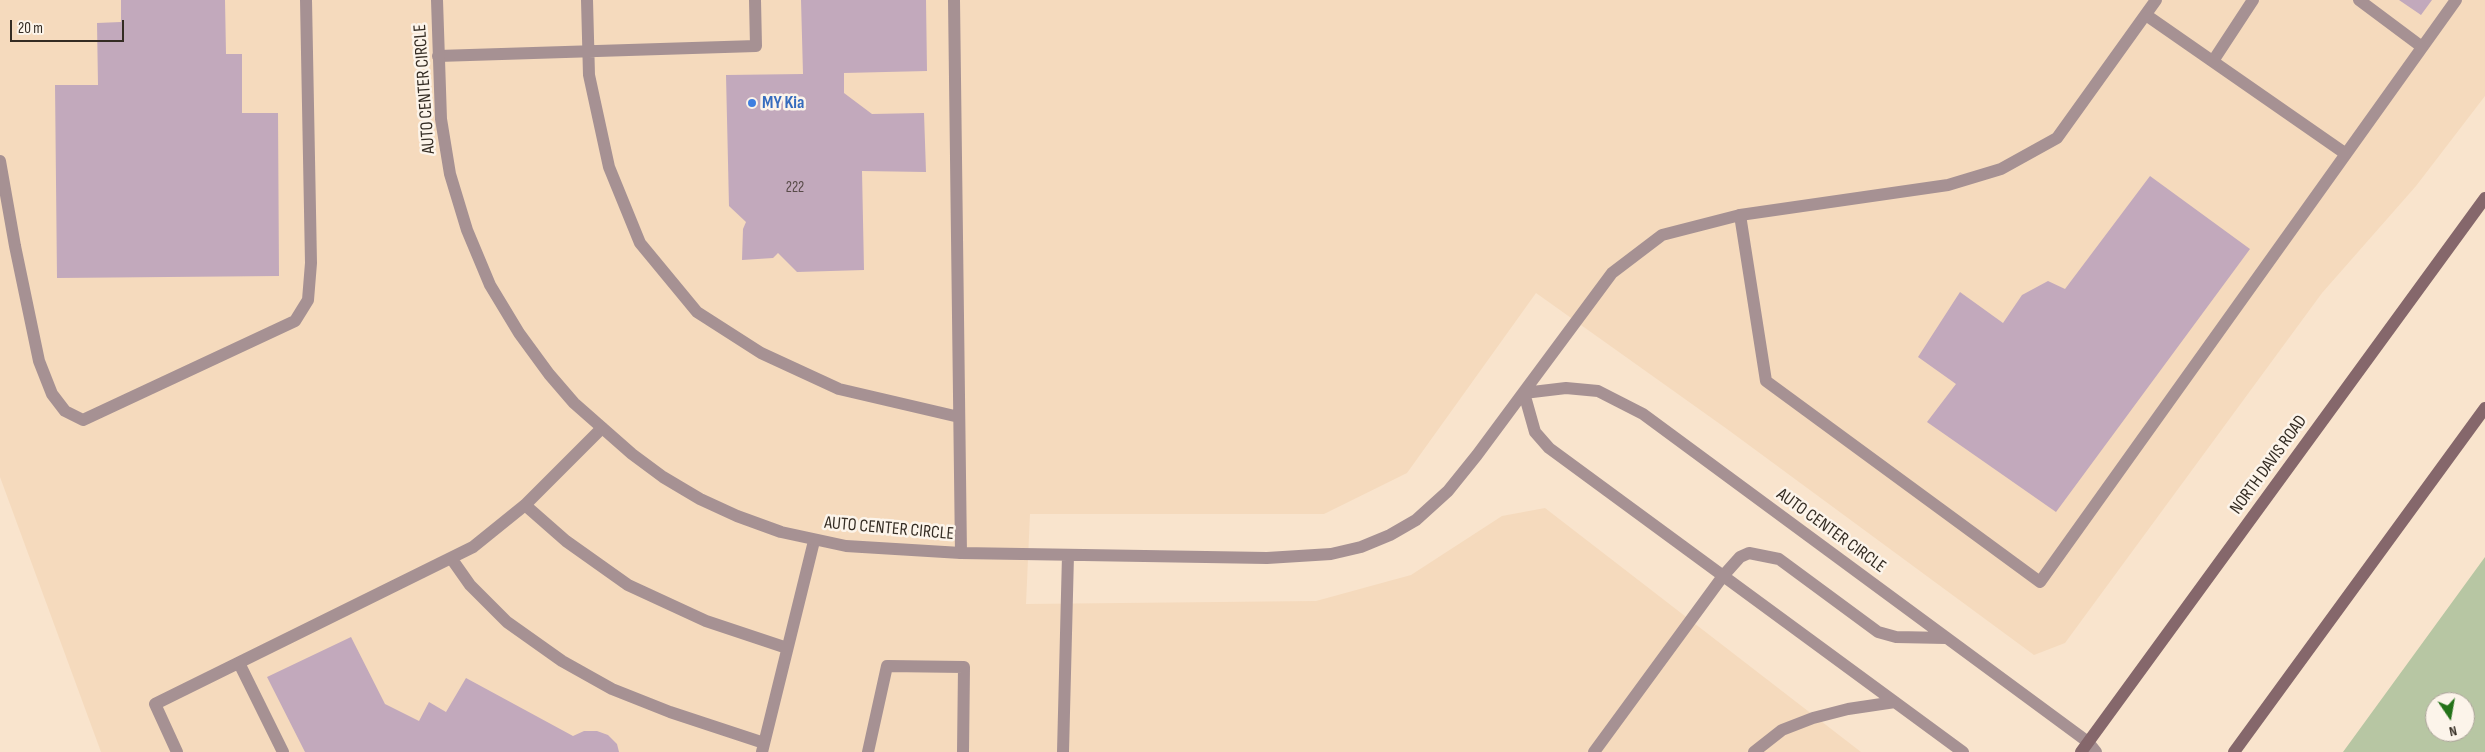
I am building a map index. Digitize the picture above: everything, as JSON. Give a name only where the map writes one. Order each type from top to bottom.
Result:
[{"type":"main road","name":"NORTH DAVIS ROAD","points":[[2089,749],[2485,198]]},
{"type":"main road","points":[[2234,752],[2485,408]]},
{"type":"street","points":[[0,161],[16,255],[39,360],[52,394],[65,411],[82,420],[295,321],[308,300],[311,263],[306,0]]},
{"type":"street","name":"AUTO CENTER CIRCLE","points":[[437,0],[441,119],[450,174],[467,230],[490,285],[519,333],[549,374],[602,428],[655,471],[700,499],[737,516],[814,541],[846,546],[961,553],[1068,555],[1301,558],[1331,554],[1361,547],[1390,535],[1416,520],[1448,490],[1524,393],[1566,388],[1598,391],[1643,414],[1946,638],[2089,749]]},
{"type":"street","points":[[587,0],[589,75],[609,168],[640,243],[697,312],[761,354],[839,389],[959,417]]},
{"type":"street","points":[[438,56],[756,46],[755,0]]},
{"type":"street","points":[[954,0],[961,553]]},
{"type":"street","points":[[1962,752],[1549,448],[1535,432],[1524,393],[1578,316],[1612,273],[1662,235],[1740,215],[1948,185],[2001,169],[2058,138],[2156,0]]},
{"type":"street","points":[[2213,61],[2253,0]]},
{"type":"street","points":[[2359,0],[2422,47]]},
{"type":"street","points":[[1740,215],[1766,381],[2040,582],[2456,0]]},
{"type":"street","points":[[2146,15],[2346,154]]},
{"type":"street","points":[[176,752],[155,704],[473,547],[525,505],[602,428]]},
{"type":"street","points":[[525,505],[566,541],[628,584],[706,621],[787,648]]},
{"type":"street","points":[[451,558],[470,585],[508,622],[562,661],[612,689],[763,748],[814,541]]},
{"type":"street","points":[[1594,752],[1723,576],[1740,557],[1749,553],[1779,559],[1878,632],[1896,637],[1946,638]]},
{"type":"street","points":[[1064,752],[1068,555]]},
{"type":"street","points":[[239,663],[283,752]]},
{"type":"street","points":[[868,752],[887,666],[964,666],[962,752]]},
{"type":"street","points":[[1754,752],[1782,730],[1813,718],[1848,709],[1895,702]]},
{"type":"shaded area","points":[[0,0],[2485,0],[2485,96],[2416,186],[2322,293],[2065,643],[2034,655],[1727,429],[1536,293],[1407,473],[1324,514],[1030,514],[1026,604],[1316,601],[1411,575],[1502,516],[1545,508],[1861,752],[101,752],[0,477]]},
{"type":"green space","points":[[2485,557],[2485,752],[2343,752]]},
{"type":"building","points":[[121,0],[225,0],[226,54],[242,54],[242,113],[278,113],[279,276],[57,278],[55,85],[98,85],[97,23],[121,22]]},
{"type":"building","points":[[801,0],[926,0],[927,71],[844,73],[844,93],[872,114],[924,113],[926,172],[862,171],[864,270],[797,272],[778,253],[773,258],[742,260],[743,229],[746,222],[729,206],[726,75],[803,74]]},
{"type":"building","points":[[2399,0],[2432,0],[2421,15]]},
{"type":"building","points":[[2150,176],[2250,249],[2056,512],[1927,422],[1956,384],[1918,357],[1960,292],[2003,323],[2022,295],[2048,281],[2065,289]]},
{"type":"building","points":[[351,637],[385,704],[419,721],[429,702],[446,712],[466,678],[573,736],[584,731],[597,731],[608,735],[617,744],[619,752],[305,752],[267,677]]},
{"type":"place","name":"MY Kia","points":[[752,103]]}]
